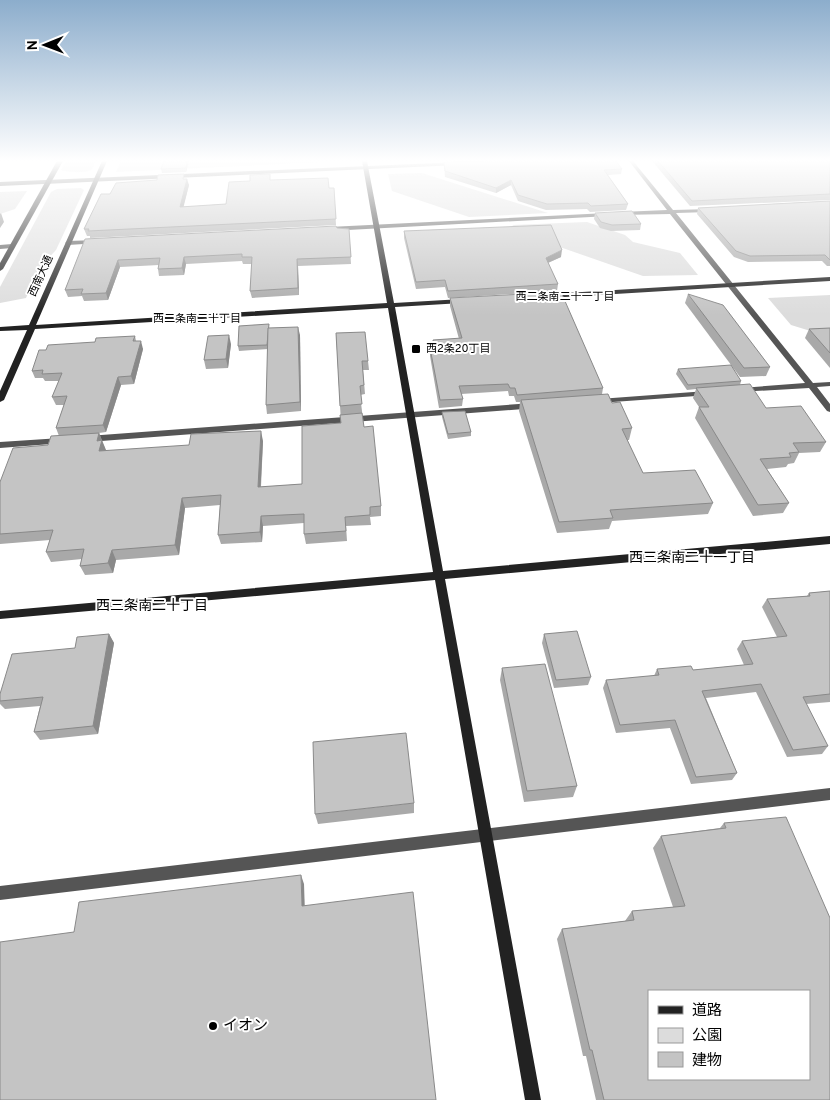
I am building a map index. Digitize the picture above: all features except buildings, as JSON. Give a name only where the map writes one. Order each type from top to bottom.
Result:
[{"type":"street","points":[[0,269],[31,212]]},
{"type":"street","name":"西南大通","points":[[0,400],[81,212]]},
{"type":"street","points":[[374,212],[408,414],[440,575],[533,1100]]},
{"type":"street","points":[[318,230],[664,212]]},
{"type":"street","points":[[671,212],[830,408]]},
{"type":"street","points":[[68,243],[106,241]]},
{"type":"street","points":[[0,247],[12,246]]},
{"type":"street","points":[[539,296],[830,280]]},
{"type":"street","points":[[0,329],[472,300]]},
{"type":"street","points":[[733,391],[830,384]]},
{"type":"street","points":[[586,402],[713,392]]},
{"type":"street","points":[[78,440],[546,405]]},
{"type":"street","points":[[0,445],[69,440]]},
{"type":"street","points":[[0,615],[830,540]]},
{"type":"street","points":[[0,893],[486,833],[830,794]]},
{"type":"green space","points":[[40,212],[74,212],[56,250],[38,269],[26,298],[0,303],[0,287]]},
{"type":"green space","points":[[455,212],[548,213],[469,217]]},
{"type":"green space","points":[[587,222],[625,235],[633,242],[680,253],[698,275],[643,276],[534,238],[512,225]]},
{"type":"green space","points":[[830,295],[830,337],[791,325],[768,298]]},
{"type":"place","name":"西2条20丁目","points":[[416,349]]},
{"type":"place","name":"イオン","points":[[213,1026]]},
{"type":"district","name":"西二条南二十一丁目","points":[[565,297]]},
{"type":"district","name":"西二条南二十丁目","points":[[197,319]]},
{"type":"district","name":"西三条南二十一丁目","points":[[692,558]]},
{"type":"district","name":"西三条南二十丁目","points":[[152,606]]}]
